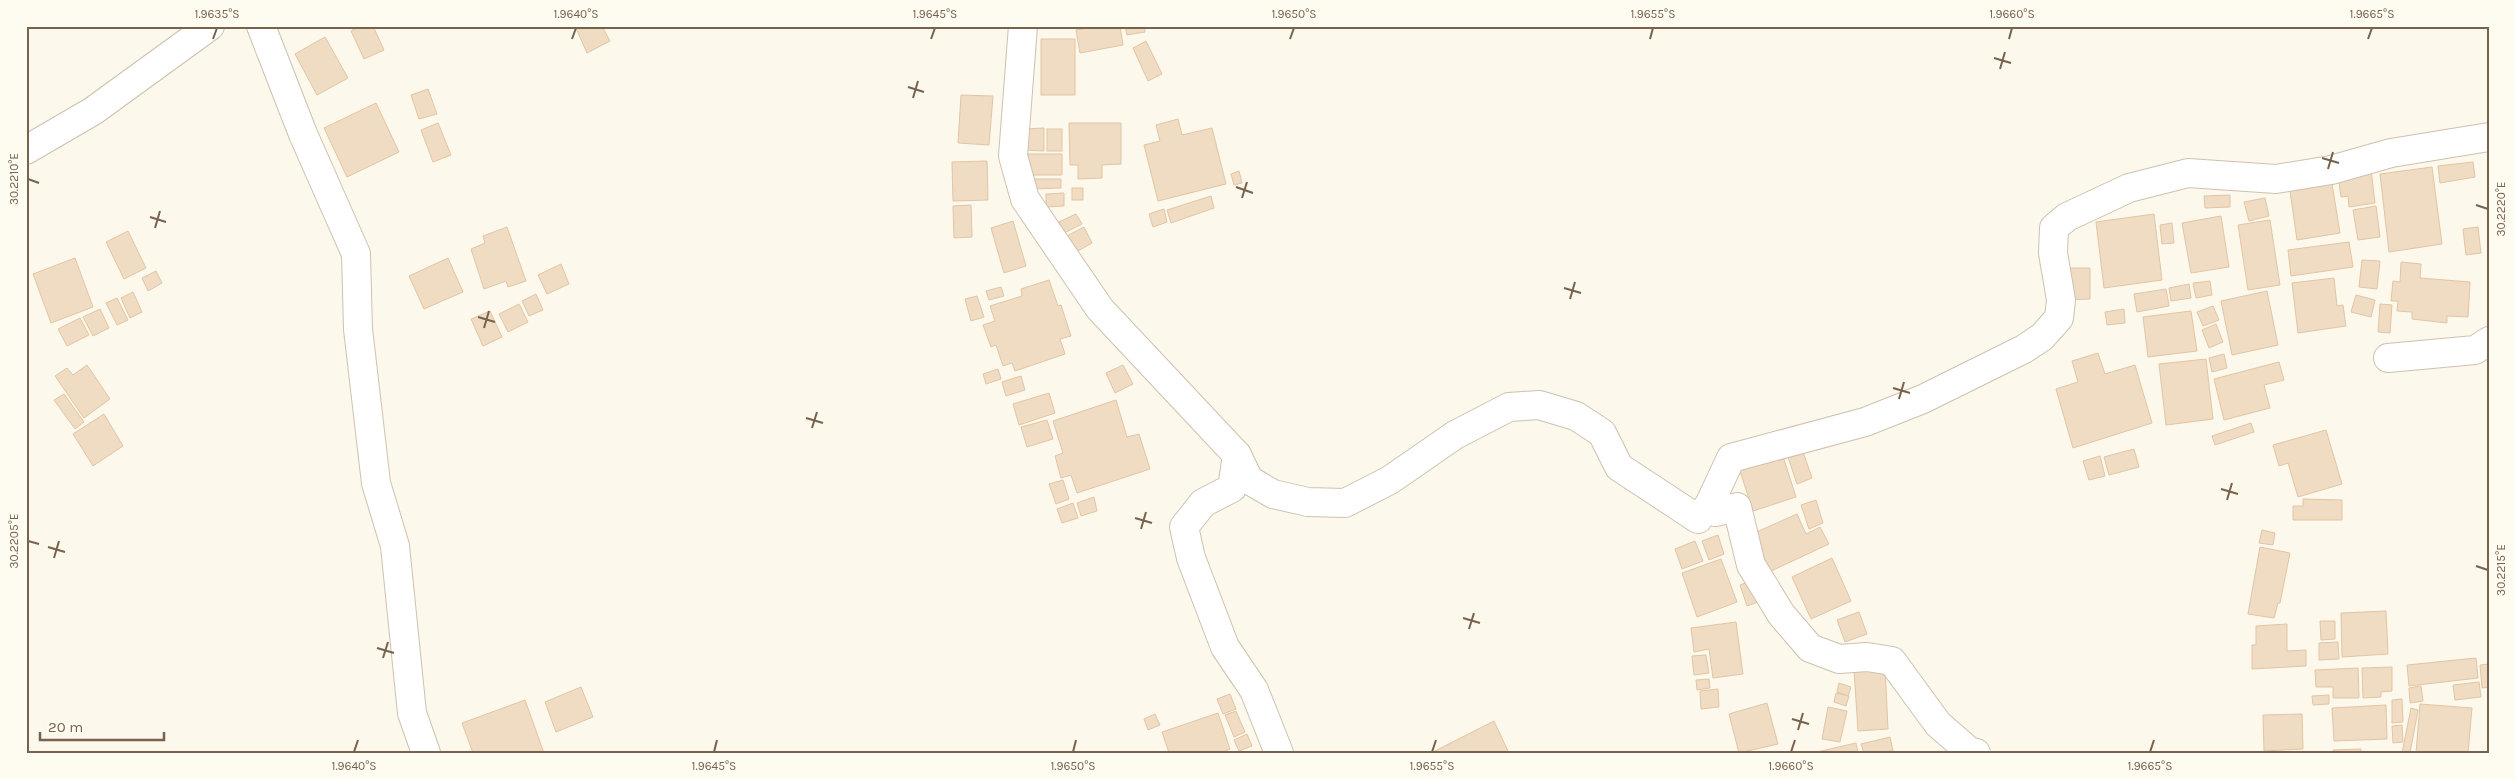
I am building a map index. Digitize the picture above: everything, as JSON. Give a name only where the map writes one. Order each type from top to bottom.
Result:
[{"type":"street","points":[[26,150],[93,111],[210,26]]},
{"type":"street","points":[[261,26],[303,134],[356,254],[358,329],[376,482],[395,546],[412,713],[426,753]]},
{"type":"street","points":[[1023,26],[1013,156],[1024,199],[1100,309],[1238,455],[1249,480],[1273,494],[1308,502],[1345,503],[1390,480],[1455,435],[1509,407],[1538,405],[1576,416],[1602,433],[1619,467],[1698,519],[1709,506],[1731,458],[1865,422],[1923,399],[2024,349],[2042,337],[2059,318],[2061,300],[2053,253],[2054,228],[2067,217],[2129,188],[2188,173],[2276,179],[2331,170],[2391,153],[2489,137]]},
{"type":"street","points":[[2388,358],[2476,350],[2489,341]]},
{"type":"street","points":[[1238,455],[1232,488],[1203,503],[1184,527],[1191,558],[1224,647],[1254,690],[1279,753]]},
{"type":"street","points":[[1709,506],[1716,512],[1737,507],[1751,565],[1781,614],[1810,648],[1839,659],[1867,657],[1892,661],[1938,724],[1970,751],[1976,753]]},
{"type":"building","points":[[360,26],[373,26],[384,50],[364,59],[351,31]]},
{"type":"building","points":[[575,26],[602,26],[610,41],[587,53]]},
{"type":"building","points":[[1098,26],[1120,26],[1123,45],[1080,53],[1076,30]]},
{"type":"building","points":[[1125,26],[1144,26],[1145,32],[1127,35]]},
{"type":"building","points":[[325,37],[348,78],[317,95],[295,54]]},
{"type":"building","points":[[1041,39],[1075,39],[1075,95],[1041,95]]},
{"type":"building","points":[[1146,41],[1162,74],[1148,81],[1133,48]]},
{"type":"building","points":[[428,89],[437,114],[419,119],[411,95]]},
{"type":"building","points":[[961,95],[993,96],[989,145],[958,143]]},
{"type":"building","points":[[376,103],[399,152],[347,177],[324,128]]},
{"type":"building","points":[[1178,119],[1182,135],[1212,128],[1226,184],[1158,201],[1144,145],[1160,141],[1156,125]]},
{"type":"building","points":[[438,123],[451,155],[433,162],[421,130]]},
{"type":"building","points":[[1069,123],[1121,123],[1121,164],[1102,165],[1102,178],[1078,179],[1078,165],[1070,165]]},
{"type":"building","points":[[1044,128],[1044,151],[1025,150],[1025,129]]},
{"type":"building","points":[[1047,129],[1062,129],[1062,151],[1047,151]]},
{"type":"building","points":[[1028,154],[1062,154],[1062,175],[1029,175]]},
{"type":"building","points":[[987,161],[988,200],[953,201],[952,162]]},
{"type":"building","points":[[2473,162],[2475,177],[2440,183],[2438,166]]},
{"type":"building","points":[[2432,167],[2442,244],[2389,252],[2380,174]]},
{"type":"building","points":[[2371,170],[2375,203],[2349,207],[2348,196],[2341,197],[2338,175]]},
{"type":"building","points":[[1239,171],[1242,183],[1234,185],[1231,174]]},
{"type":"building","points":[[1030,179],[1061,179],[1061,188],[1030,189]]},
{"type":"building","points":[[2332,184],[2340,233],[2297,240],[2290,191]]},
{"type":"building","points":[[1072,188],[1083,188],[1083,200],[1072,200]]},
{"type":"building","points":[[1064,193],[1064,206],[1046,207],[1046,194]]},
{"type":"building","points":[[2230,195],[2230,207],[2205,208],[2204,196]]},
{"type":"building","points":[[1211,196],[1214,208],[1171,223],[1167,210]]},
{"type":"building","points":[[2265,198],[2269,216],[2249,221],[2244,202]]},
{"type":"building","points":[[971,205],[972,237],[954,238],[953,206]]},
{"type":"building","points":[[2376,206],[2380,237],[2358,240],[2353,210]]},
{"type":"building","points":[[1164,209],[1167,222],[1153,227],[1149,214]]},
{"type":"building","points":[[1076,214],[1082,224],[1064,233],[1059,222]]},
{"type":"building","points":[[2154,214],[2162,280],[2104,288],[2096,222]]},
{"type":"building","points":[[2221,216],[2229,267],[2191,273],[2182,223]]},
{"type":"building","points":[[2270,220],[2280,285],[2248,290],[2238,225]]},
{"type":"building","points":[[1013,221],[1026,266],[1004,273],[991,228]]},
{"type":"building","points":[[2172,223],[2174,243],[2162,244],[2160,225]]},
{"type":"building","points":[[507,227],[526,281],[508,287],[506,281],[484,289],[471,249],[485,243],[483,236]]},
{"type":"building","points":[[1084,227],[1092,243],[1076,252],[1067,236]]},
{"type":"building","points":[[2478,227],[2481,253],[2466,255],[2463,229]]},
{"type":"building","points":[[128,231],[146,268],[124,279],[106,242]]},
{"type":"building","points":[[2349,242],[2353,267],[2291,276],[2288,250]]},
{"type":"building","points":[[75,258],[93,307],[51,323],[33,274]]},
{"type":"building","points":[[448,258],[463,292],[424,309],[409,276]]},
{"type":"building","points":[[2362,260],[2380,261],[2377,289],[2359,287]]},
{"type":"building","points":[[2401,262],[2421,264],[2420,278],[2470,282],[2468,317],[2447,316],[2447,323],[2412,319],[2412,312],[2397,311],[2398,301],[2391,301],[2393,281],[2400,282]]},
{"type":"building","points":[[561,264],[569,284],[547,294],[538,275]]},
{"type":"building","points":[[2062,268],[2090,268],[2090,299],[2061,300]]},
{"type":"building","points":[[156,271],[162,283],[148,291],[142,278]]},
{"type":"building","points":[[2334,278],[2337,306],[2343,305],[2346,326],[2298,333],[2292,283]]},
{"type":"building","points":[[1049,280],[1058,306],[1061,305],[1071,336],[1060,339],[1065,354],[1015,371],[1012,363],[1003,366],[996,345],[991,347],[983,325],[995,321],[990,306],[1022,296],[1021,289]]},
{"type":"building","points":[[2210,281],[2212,295],[2196,298],[2193,283]]},
{"type":"building","points":[[2189,284],[2191,298],[2171,301],[2169,288]]},
{"type":"building","points":[[1001,287],[1004,296],[989,300],[986,291]]},
{"type":"building","points":[[2166,289],[2169,306],[2137,312],[2134,294]]},
{"type":"building","points":[[2267,291],[2278,345],[2232,355],[2221,301]]},
{"type":"building","points":[[133,292],[142,312],[130,318],[121,298]]},
{"type":"building","points":[[536,294],[543,310],[529,316],[522,301]]},
{"type":"building","points":[[2356,295],[2375,300],[2371,317],[2351,312]]},
{"type":"building","points":[[977,296],[984,317],[971,321],[965,299]]},
{"type":"building","points":[[117,298],[128,320],[117,325],[106,303]]},
{"type":"building","points":[[519,304],[528,322],[508,332],[499,314]]},
{"type":"building","points":[[2380,304],[2392,305],[2390,333],[2378,332]]},
{"type":"building","points":[[2213,306],[2219,320],[2203,326],[2197,312]]},
{"type":"building","points":[[100,309],[109,328],[93,336],[83,317]]},
{"type":"building","points":[[2124,309],[2125,323],[2107,325],[2105,312]]},
{"type":"building","points":[[490,311],[502,337],[483,346],[471,319]]},
{"type":"building","points":[[2191,311],[2197,351],[2148,357],[2143,317]]},
{"type":"building","points":[[80,318],[89,335],[67,346],[58,329]]},
{"type":"building","points":[[2216,324],[2223,342],[2209,348],[2202,330]]},
{"type":"building","points":[[2098,353],[2105,374],[2135,365],[2152,423],[2073,448],[2056,389],[2078,382],[2072,361]]},
{"type":"building","points":[[2224,354],[2227,368],[2212,372],[2209,358]]},
{"type":"building","points":[[2206,359],[2213,419],[2166,425],[2159,364]]},
{"type":"building","points":[[2279,362],[2284,380],[2264,385],[2270,408],[2224,420],[2214,379]]},
{"type":"building","points":[[87,365],[110,399],[84,418],[55,376],[67,368],[73,375]]},
{"type":"building","points":[[1123,365],[1133,384],[1115,393],[1106,373]]},
{"type":"building","points":[[998,369],[1001,379],[986,384],[983,374]]},
{"type":"building","points":[[1021,376],[1025,390],[1006,396],[1002,382]]},
{"type":"building","points":[[1049,393],[1055,413],[1019,425],[1013,404]]},
{"type":"building","points":[[64,394],[84,422],[75,429],[54,400]]},
{"type":"building","points":[[1116,400],[1127,437],[1139,434],[1150,469],[1077,493],[1071,475],[1061,478],[1055,456],[1063,453],[1053,421]]},
{"type":"building","points":[[104,414],[123,446],[93,466],[73,434]]},
{"type":"building","points":[[1047,420],[1053,439],[1027,447],[1021,427]]},
{"type":"building","points":[[2251,423],[2254,432],[2215,445],[2212,436]]},
{"type":"building","points":[[2326,430],[2342,484],[2298,497],[2288,463],[2279,466],[2273,445]]},
{"type":"building","points":[[1800,443],[1812,478],[1797,484],[1785,448]]},
{"type":"building","points":[[2134,449],[2139,467],[2109,475],[2104,457]]},
{"type":"building","points":[[1781,450],[1796,497],[1753,511],[1738,465]]},
{"type":"building","points":[[2100,456],[2105,476],[2089,480],[2083,461]]},
{"type":"building","points":[[1063,480],[1069,499],[1056,504],[1049,484]]},
{"type":"building","points":[[1094,497],[1097,511],[1081,516],[1077,503]]},
{"type":"building","points":[[2303,499],[2342,500],[2342,520],[2293,520],[2293,506],[2303,506]]},
{"type":"building","points":[[1816,500],[1823,523],[1809,529],[1801,505]]},
{"type":"building","points":[[1073,503],[1078,518],[1062,523],[1057,509]]},
{"type":"building","points":[[1797,514],[1806,534],[1820,527],[1829,544],[1769,572],[1752,534]]},
{"type":"building","points":[[2262,530],[2275,533],[2273,545],[2259,543]]},
{"type":"building","points":[[1718,535],[1724,554],[1709,560],[1702,541]]},
{"type":"building","points":[[1695,541],[1703,561],[1682,569],[1675,549]]},
{"type":"building","points":[[2260,547],[2290,553],[2280,603],[2278,603],[2274,618],[2248,614]]},
{"type":"building","points":[[1832,558],[1851,601],[1811,619],[1792,577]]},
{"type":"building","points":[[1721,559],[1737,602],[1697,617],[1682,573]]},
{"type":"building","points":[[1753,580],[1761,601],[1747,606],[1740,585]]},
{"type":"building","points":[[2386,611],[2388,654],[2342,657],[2341,613]]},
{"type":"building","points":[[1859,612],[1867,634],[1845,642],[1837,620]]},
{"type":"building","points":[[2320,621],[2335,621],[2335,639],[2321,640]]},
{"type":"building","points":[[1736,622],[1743,674],[1713,678],[1709,649],[1694,652],[1691,628]]},
{"type":"building","points":[[2287,624],[2287,651],[2306,650],[2306,666],[2252,669],[2252,645],[2256,645],[2256,626]]},
{"type":"building","points":[[2338,642],[2339,659],[2319,660],[2319,643]]},
{"type":"building","points":[[1706,655],[1709,673],[1694,675],[1692,656]]},
{"type":"building","points":[[2476,658],[2478,678],[2409,686],[2407,665]]},
{"type":"building","points":[[2489,664],[2489,687],[2482,688],[2480,665]]},
{"type":"building","points":[[1885,666],[1888,729],[1858,731],[1854,669]]},
{"type":"building","points":[[2392,667],[2392,691],[2381,692],[2381,697],[2363,698],[2362,668]]},
{"type":"building","points":[[2358,668],[2359,698],[2333,698],[2333,687],[2316,687],[2315,670]]},
{"type":"building","points":[[1709,679],[1710,688],[1697,690],[1696,680]]},
{"type":"building","points":[[2479,682],[2481,697],[2455,700],[2453,685]]},
{"type":"building","points":[[1839,683],[1851,687],[1848,696],[1837,692]]},
{"type":"building","points":[[2421,686],[2423,701],[2410,703],[2409,688]]},
{"type":"building","points":[[581,687],[593,717],[556,732],[545,702]]},
{"type":"building","points":[[1718,689],[1719,707],[1701,709],[1700,691]]},
{"type":"building","points":[[1836,693],[1849,696],[1846,706],[1834,702]]},
{"type":"building","points":[[1230,694],[1236,709],[1223,714],[1217,699]]},
{"type":"building","points":[[2329,695],[2329,704],[2313,705],[2312,696]]},
{"type":"building","points":[[2402,699],[2403,722],[2392,723],[2392,700]]},
{"type":"building","points":[[525,700],[544,753],[473,753],[462,723]]},
{"type":"building","points":[[1767,703],[1778,744],[1739,753],[1729,714]]},
{"type":"building","points":[[2420,704],[2472,708],[2468,753],[2416,753]]},
{"type":"building","points":[[2386,705],[2387,739],[2334,741],[2332,708]]},
{"type":"building","points":[[1828,707],[1847,711],[1840,742],[1822,739]]},
{"type":"building","points":[[2411,708],[2418,710],[2410,753],[2402,753]]},
{"type":"building","points":[[1236,711],[1245,732],[1234,737],[1225,715]]},
{"type":"building","points":[[1218,713],[1230,749],[1220,753],[1169,753],[1162,732]]},
{"type":"building","points":[[1155,714],[1160,725],[1148,730],[1144,719]]},
{"type":"building","points":[[2302,714],[2303,749],[2264,751],[2263,715]]},
{"type":"building","points":[[1494,721],[1508,751],[1504,753],[1431,753]]},
{"type":"building","points":[[2402,725],[2403,742],[2393,743],[2392,726]]},
{"type":"building","points":[[1247,734],[1252,746],[1239,751],[1234,740]]},
{"type":"building","points":[[1890,737],[1893,751],[1864,753],[1861,744]]},
{"type":"building","points":[[1856,743],[1858,753],[1817,753],[1817,752]]},
{"type":"building","points":[[2361,749],[2361,753],[2333,753],[2333,750]]}]
